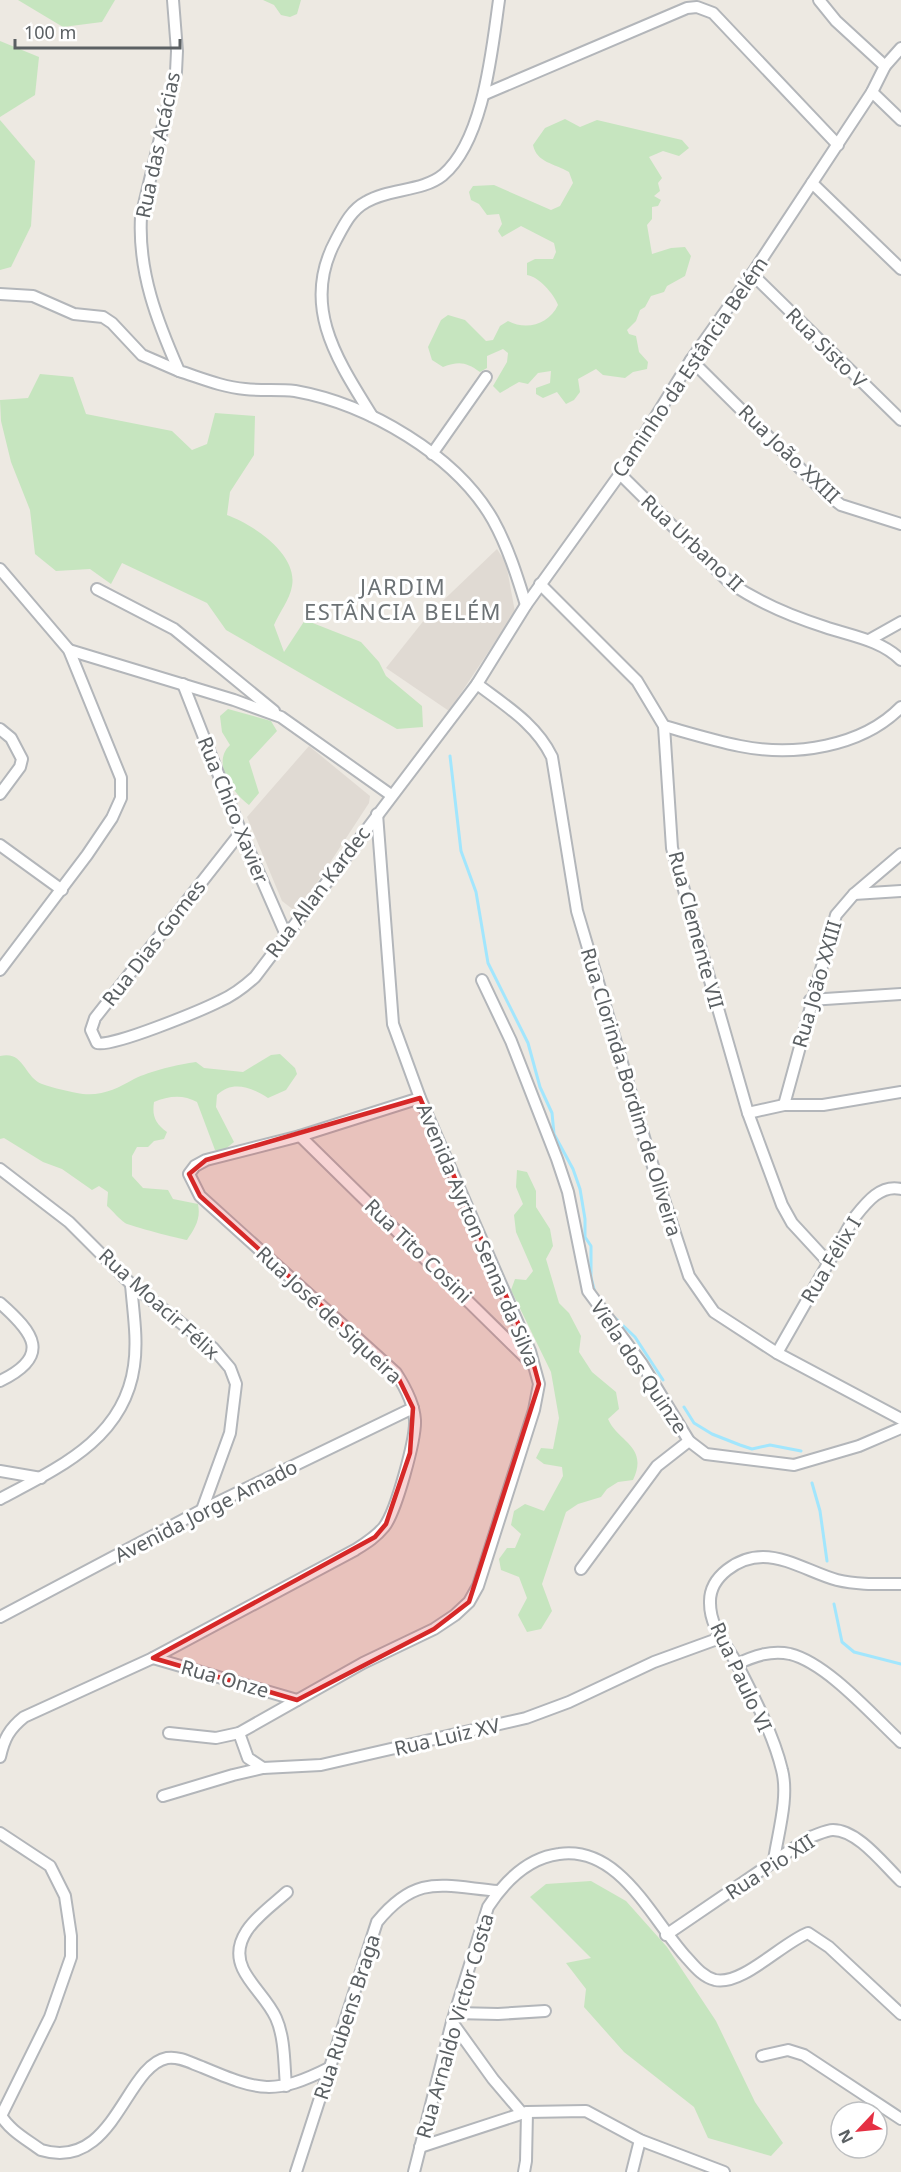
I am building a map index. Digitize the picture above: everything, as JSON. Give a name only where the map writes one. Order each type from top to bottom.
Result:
[{"type":"street","name":"Rua das Acácias","points":[[173,0],[177,51],[176,72],[141,218],[140,241],[143,269],[156,313],[179,371]]},
{"type":"street","points":[[372,416],[336,358],[326,333],[322,298],[327,256],[343,226],[362,205],[443,175],[454,161],[467,139],[485,94],[499,0]]},
{"type":"street","points":[[819,0],[836,21],[885,66]]},
{"type":"street","points":[[485,94],[650,23],[697,7],[713,13],[838,145]]},
{"type":"street","name":"Caminho da Estância Belém","points":[[477,684],[540,584],[620,474],[691,360],[752,274],[838,145],[872,92],[885,66],[901,48]]},
{"type":"street","points":[[872,92],[901,120]]},
{"type":"street","points":[[812,183],[901,269]]},
{"type":"street","name":"Rua Sisto V","points":[[752,274],[901,420]]},
{"type":"street","points":[[0,294],[33,296],[74,314],[103,317],[112,322],[142,355],[221,386],[294,391],[330,399],[372,416],[432,454],[464,480],[492,519],[511,556],[526,605]]},
{"type":"street","name":"Rua João XXIII","points":[[691,360],[824,492],[841,506],[901,524]]},
{"type":"street","points":[[432,454],[486,377]]},
{"type":"street","name":"Rua Urbano II","points":[[620,474],[729,582],[749,596],[773,609],[869,640],[901,660]]},
{"type":"street","points":[[0,569],[69,650],[121,778],[121,798],[112,818],[62,890],[0,970]]},
{"type":"street","name":"Rua Clemente VII","points":[[540,584],[637,681],[664,726],[672,848],[748,1113],[782,1205],[792,1223],[828,1262]]},
{"type":"street","points":[[97,589],[174,629],[281,717],[391,795]]},
{"type":"street","points":[[869,640],[901,622]]},
{"type":"street","points":[[69,650],[183,684],[281,717]]},
{"type":"street","name":"Rua Chico Xavier","points":[[183,684],[241,832],[286,935]]},
{"type":"street","name":"Rua Allan Kardec","points":[[116,1042],[221,1001],[239,991],[255,977],[376,814],[477,684]]},
{"type":"street","name":"Rua Clorinda Bordim de Oliveira","points":[[477,684],[529,723],[543,738],[552,757],[577,911],[656,1176],[689,1276],[714,1312],[777,1353],[901,1419]]},
{"type":"street","points":[[664,726],[741,746],[806,749],[840,742],[872,730],[901,707]]},
{"type":"street","points":[[0,729],[19,750],[22,759],[20,767],[0,794]]},
{"type":"street","name":"Avenida Ayrton Senna da Silva","points":[[169,1733],[216,1738],[239,1733],[297,1700],[434,1629],[455,1615],[469,1602],[478,1586],[534,1410],[538,1384],[536,1367],[420,1098],[393,1024],[376,814]]},
{"type":"street","name":"Rua Dias Gomes","points":[[116,1042],[102,1045],[97,1043],[91,1030],[95,1018],[241,832]]},
{"type":"street","points":[[0,845],[62,890]]},
{"type":"street","name":"Rua João XXIII","points":[[783,1105],[810,1000],[836,915],[854,894],[901,854]]},
{"type":"street","points":[[854,894],[901,891]]},
{"type":"street","name":"Viela dos Quinze","points":[[482,980],[511,1041],[557,1159],[571,1202],[588,1291],[593,1302],[642,1364],[689,1441],[706,1454],[794,1465],[859,1446],[901,1428]]},
{"type":"street","points":[[810,1000],[901,994]]},
{"type":"street","points":[[748,1113],[783,1105],[824,1105],[901,1092]]},
{"type":"street","name":"Rua José de Siqueira","points":[[153,1658],[355,1550],[375,1537],[386,1524],[410,1453],[415,1421],[406,1389],[396,1373],[200,1196],[191,1183],[189,1174],[195,1166],[206,1160],[300,1136],[420,1098]]},
{"type":"street","name":"Rua Tito Cosini","points":[[300,1136],[536,1367]]},
{"type":"street","name":"Rua Moacir Félix","points":[[0,1169],[69,1222],[131,1284],[213,1348],[230,1368],[236,1384],[230,1433],[201,1510]]},
{"type":"street","name":"Rua Félix I","points":[[777,1353],[854,1218],[868,1200],[882,1190],[901,1189]]},
{"type":"street","points":[[0,1499],[79,1455],[102,1434],[126,1399],[134,1367],[136,1338],[131,1284]]},
{"type":"street","points":[[0,1303],[23,1324],[34,1344],[32,1356],[24,1367],[0,1382]]},
{"type":"street","name":"Avenida Jorge Amado","points":[[0,1617],[201,1510],[413,1408]]},
{"type":"street","points":[[581,1569],[657,1466],[689,1441]]},
{"type":"street","points":[[0,1471],[41,1478]]},
{"type":"street","name":"Rua Paulo VI","points":[[774,1860],[783,1794],[783,1772],[777,1752],[737,1664],[720,1638],[709,1601],[712,1587],[724,1571],[743,1560],[764,1557],[838,1580],[901,1584]]},
{"type":"street","name":"Rua Luiz XV","points":[[163,1796],[233,1774],[263,1768],[321,1765],[526,1718],[569,1702],[654,1662],[720,1638]]},
{"type":"street","points":[[737,1664],[757,1655],[774,1653],[790,1654],[808,1661],[833,1679],[901,1742]]},
{"type":"street","points":[[0,1757],[4,1740],[11,1728],[24,1717],[153,1658]]},
{"type":"street","name":"Rua Onze","points":[[153,1658],[297,1700]]},
{"type":"street","points":[[239,1733],[248,1758],[263,1768]]},
{"type":"street","name":"Rua Pio XII","points":[[666,1935],[774,1860],[810,1837],[830,1830],[843,1831],[860,1842],[901,1881]]},
{"type":"street","points":[[0,1833],[34,1854],[54,1872],[65,1896],[71,1936],[71,1957],[50,2017],[0,2115],[7,2125],[47,2154],[71,2162],[84,2160],[93,2154],[113,2129],[146,2076],[164,2058],[176,2057],[242,2084],[265,2089],[286,2086],[331,2067]]},
{"type":"street","name":"Rua Arnaldo Victor Costa","points":[[414,2172],[454,2017],[488,1907],[498,1891],[514,1875],[546,1856],[567,1853],[594,1858],[618,1872],[638,1894],[666,1935],[706,1976],[717,1980],[730,1979],[750,1970],[808,1933],[829,1947],[901,2014]]},
{"type":"street","name":"Rua Rubens Braga","points":[[296,2172],[377,1922],[394,1901],[408,1892],[430,1885],[498,1891]]},
{"type":"street","points":[[286,2086],[282,2037],[277,2019],[243,1969],[239,1955],[241,1940],[249,1926],[287,1892]]},
{"type":"street","points":[[524,2172],[525,2112],[494,2079],[454,2017],[545,2011]]},
{"type":"street","points":[[762,2056],[788,2050],[804,2055],[901,2119]]},
{"type":"street","points":[[420,2147],[525,2112],[586,2111],[640,2140],[724,2172]]},
{"type":"street","points":[[632,2172],[640,2140]]},
{"type":"highlighted area","points":[[420,1098],[530,1351],[539,1384],[469,1602],[434,1629],[297,1700],[153,1658],[375,1537],[386,1524],[410,1453],[413,1408],[396,1373],[200,1196],[189,1174],[206,1160]]},
{"type":"shaded area","points":[[497,549],[506,563],[515,612],[449,711],[386,668],[429,614]]},
{"type":"shaded area","points":[[309,746],[370,796],[369,803],[301,907],[295,911],[282,901],[247,817]]},
{"type":"green space","points":[[18,0],[115,0],[102,22],[63,27]]},
{"type":"green space","points":[[263,0],[301,0],[297,14],[290,17],[281,15],[274,5]]},
{"type":"green space","points":[[0,41],[39,57],[35,95],[0,117]]},
{"type":"green space","points":[[565,119],[580,127],[597,120],[682,140],[689,148],[679,156],[663,151],[649,157],[662,178],[658,183],[660,191],[654,196],[661,200],[658,206],[652,207],[652,219],[647,225],[652,254],[671,248],[685,247],[691,256],[685,276],[667,286],[664,292],[651,296],[645,307],[640,310],[636,321],[627,330],[629,334],[636,336],[639,352],[648,362],[647,369],[633,372],[625,378],[603,375],[596,369],[578,379],[580,392],[574,400],[566,404],[557,392],[543,398],[536,394],[536,388],[550,383],[551,371],[538,373],[528,384],[519,382],[500,393],[493,386],[507,362],[508,353],[503,349],[487,356],[487,368],[480,372],[471,366],[462,364],[443,367],[432,360],[428,347],[441,320],[448,315],[465,320],[486,341],[493,340],[500,326],[508,321],[523,325],[537,324],[554,312],[558,305],[545,286],[527,275],[527,263],[535,259],[553,259],[556,252],[554,243],[521,226],[502,237],[498,231],[502,224],[499,214],[487,215],[479,204],[471,200],[469,192],[473,186],[494,185],[551,210],[560,206],[573,183],[569,172],[538,156],[533,145],[545,128]]},
{"type":"green space","points":[[0,120],[35,161],[31,226],[11,267],[0,270]]},
{"type":"green space","points":[[40,374],[73,377],[86,414],[172,431],[192,450],[207,444],[215,413],[255,416],[254,455],[230,492],[227,515],[260,533],[281,552],[288,563],[292,574],[291,591],[274,625],[284,652],[305,620],[361,642],[379,662],[386,676],[422,706],[423,727],[397,729],[226,630],[207,603],[122,563],[111,584],[90,569],[56,571],[35,554],[30,510],[11,462],[1,421],[0,400],[28,398]]},
{"type":"green space","points":[[228,709],[271,721],[277,731],[249,761],[259,793],[249,805],[231,785],[223,769],[225,752],[230,745],[222,732],[220,716]]},
{"type":"green space","points":[[280,1054],[295,1068],[297,1074],[286,1090],[268,1098],[248,1088],[235,1086],[217,1095],[216,1107],[234,1142],[223,1151],[215,1150],[197,1102],[176,1097],[154,1102],[155,1119],[167,1132],[164,1139],[154,1141],[148,1147],[137,1147],[132,1156],[132,1176],[143,1188],[168,1190],[173,1199],[198,1204],[198,1219],[187,1240],[125,1223],[107,1206],[108,1192],[99,1186],[92,1190],[62,1169],[43,1162],[4,1138],[0,1139],[0,1056],[8,1055],[19,1060],[31,1076],[42,1084],[83,1094],[97,1094],[110,1091],[148,1073],[181,1064],[196,1062],[204,1068],[243,1072],[271,1055]]},
{"type":"green space","points":[[517,1170],[527,1172],[536,1191],[536,1207],[550,1229],[553,1246],[546,1259],[559,1303],[569,1313],[581,1336],[579,1352],[592,1372],[616,1392],[619,1409],[608,1419],[630,1445],[637,1459],[637,1469],[633,1480],[618,1482],[607,1489],[601,1497],[578,1504],[566,1512],[542,1584],[552,1611],[541,1629],[527,1632],[518,1615],[527,1598],[519,1577],[501,1570],[499,1559],[507,1548],[515,1548],[521,1534],[511,1525],[514,1511],[525,1504],[544,1511],[563,1476],[562,1467],[544,1464],[536,1458],[541,1448],[553,1449],[559,1418],[551,1372],[511,1290],[515,1279],[526,1280],[533,1271],[516,1232],[514,1215],[523,1204],[516,1187]]},
{"type":"green space","points":[[591,1881],[626,1901],[667,1947],[716,2021],[755,2102],[783,2143],[771,2156],[708,2138],[694,2107],[624,2052],[584,2007],[586,1989],[566,1963],[591,1958],[530,1897],[546,1884]]},
{"type":"waterway","points":[[450,756],[461,851],[476,892],[488,963],[528,1043],[540,1087],[552,1113],[554,1134],[573,1169],[580,1189],[585,1219],[585,1237],[591,1246],[591,1277],[595,1293]]},
{"type":"waterway","points":[[612,1315],[635,1337],[663,1380]]},
{"type":"waterway","points":[[684,1407],[694,1423],[712,1434],[740,1445],[752,1449],[770,1445],[801,1451]]},
{"type":"waterway","points":[[812,1483],[820,1511],[827,1561]]},
{"type":"waterway","points":[[834,1604],[842,1642],[854,1652],[901,1664]]},
{"type":"district","name":"JARDIM ESTÂNCIA BELÉM","points":[[403,600]]}]
